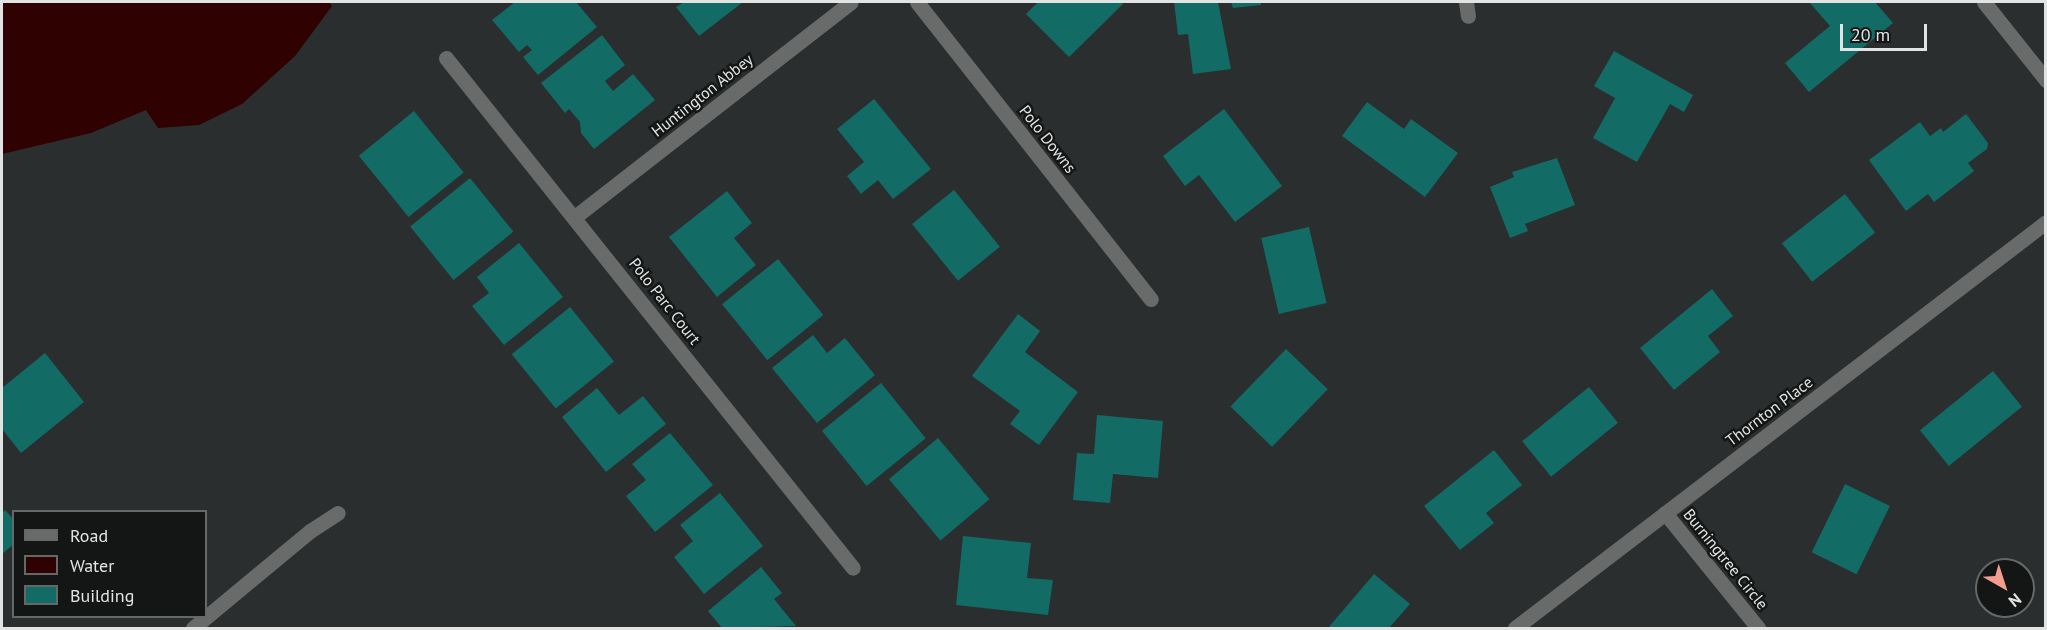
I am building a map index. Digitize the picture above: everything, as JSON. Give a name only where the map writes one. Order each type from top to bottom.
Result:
[{"type":"street","name":"Huntington Abbey","points":[[576,216],[851,2]]},
{"type":"street","name":"Polo Downs","points":[[916,2],[1151,299]]},
{"type":"street","points":[[1983,2],[2046,80]]},
{"type":"street","name":"Polo Parc Court","points":[[446,58],[576,216],[853,568]]},
{"type":"street","name":"Thornton Place","points":[[1515,628],[2046,222]]},
{"type":"street","points":[[207,616],[302,538],[338,513]]},
{"type":"street","name":"Burningtree Circle","points":[[1665,513],[1758,628]]},
{"type":"street","points":[[193,628],[205,618]]},
{"type":"water","points":[[2,2],[329,2],[332,6],[295,56],[242,104],[199,125],[158,128],[146,110],[91,133],[2,154]]},
{"type":"building","points":[[515,2],[576,2],[597,27],[538,75],[523,57],[532,50],[527,45],[519,52],[492,20]]},
{"type":"building","points":[[684,2],[743,2],[699,36],[676,7]]},
{"type":"building","points":[[1038,2],[1121,2],[1123,4],[1069,57],[1026,14]]},
{"type":"building","points":[[1174,2],[1218,2],[1231,69],[1193,74],[1188,34],[1178,35]]},
{"type":"building","points":[[1231,2],[1261,2],[1261,5],[1233,8]]},
{"type":"building","points":[[1809,2],[1875,2],[1893,23],[1809,92],[1785,63],[1830,26]]},
{"type":"building","points":[[602,35],[625,65],[605,81],[613,91],[633,74],[655,100],[594,149],[581,133],[580,122],[569,109],[565,113],[541,83]]},
{"type":"building","points":[[1614,51],[1693,95],[1684,112],[1670,104],[1637,162],[1593,138],[1615,98],[1594,86]]},
{"type":"building","points":[[874,99],[931,169],[893,199],[878,180],[861,194],[847,176],[864,162],[837,129]]},
{"type":"building","points":[[1367,102],[1404,129],[1411,119],[1458,153],[1425,197],[1342,136]]},
{"type":"building","points":[[1224,109],[1282,186],[1235,222],[1199,175],[1185,186],[1163,156]]},
{"type":"building","points":[[414,111],[464,172],[409,217],[359,156]]},
{"type":"building","points":[[1966,114],[1988,143],[1987,149],[1968,163],[1974,171],[1934,202],[1928,194],[1906,211],[1869,160],[1920,122],[1930,136],[1941,128],[1943,132]]},
{"type":"building","points":[[1557,158],[1575,205],[1525,224],[1528,231],[1510,238],[1490,187],[1514,177],[1512,172]]},
{"type":"building","points":[[470,178],[513,232],[454,280],[410,226]]},
{"type":"building","points":[[954,190],[1000,247],[958,281],[912,224]]},
{"type":"building","points":[[727,191],[752,223],[734,238],[756,265],[717,297],[669,237]]},
{"type":"building","points":[[1845,194],[1875,233],[1812,282],[1782,243]]},
{"type":"building","points":[[1309,227],[1327,303],[1279,314],[1261,238]]},
{"type":"building","points":[[519,243],[563,297],[504,345],[472,306],[489,293],[477,277]]},
{"type":"building","points":[[778,259],[823,315],[767,360],[722,304]]},
{"type":"building","points":[[1712,289],[1733,316],[1708,336],[1720,352],[1674,390],[1640,348]]},
{"type":"building","points":[[570,307],[614,361],[556,409],[512,354]]},
{"type":"building","points":[[1018,314],[1040,331],[1025,352],[1078,392],[1039,445],[1010,424],[1020,411],[972,376]]},
{"type":"building","points":[[813,335],[827,353],[845,338],[875,375],[817,423],[772,368]]},
{"type":"building","points":[[1286,349],[1328,389],[1272,447],[1230,407]]},
{"type":"building","points":[[45,353],[84,402],[21,453],[2,429],[2,388]]},
{"type":"building","points":[[1993,371],[2022,407],[1949,466],[1920,430]]},
{"type":"building","points":[[881,383],[926,438],[867,486],[822,431]]},
{"type":"building","points":[[1589,387],[1618,423],[1551,477],[1522,441]]},
{"type":"building","points":[[597,388],[619,415],[643,396],[666,424],[606,472],[562,417]]},
{"type":"building","points":[[1097,415],[1163,421],[1158,478],[1113,474],[1110,503],[1073,500],[1077,453],[1094,454]]},
{"type":"building","points":[[670,433],[713,485],[655,532],[626,496],[646,480],[632,464]]},
{"type":"building","points":[[938,438],[989,499],[940,540],[889,479]]},
{"type":"building","points":[[1494,450],[1522,485],[1486,513],[1494,523],[1460,550],[1424,506]]},
{"type":"building","points":[[1845,484],[1890,506],[1857,574],[1812,552]]},
{"type":"building","points":[[720,493],[763,546],[704,594],[674,557],[693,541],[680,525]]},
{"type":"building","points":[[5,510],[12,518],[12,546],[2,554],[2,513]]},
{"type":"building","points":[[963,536],[1031,543],[1027,578],[1053,580],[1048,615],[956,605]]},
{"type":"building","points":[[761,567],[782,593],[774,599],[796,626],[722,628],[708,611]]},
{"type":"building","points":[[1374,574],[1410,604],[1389,628],[1328,628]]}]
